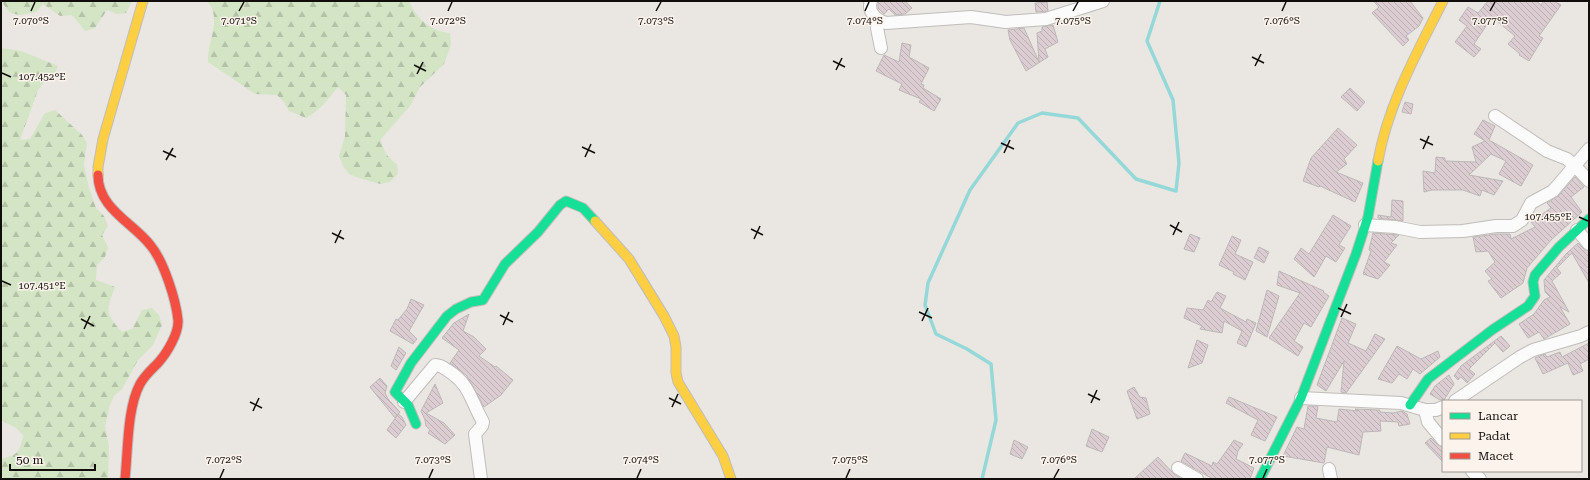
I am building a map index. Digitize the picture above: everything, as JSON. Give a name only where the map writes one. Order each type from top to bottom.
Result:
[{"type":"street","points":[[125,479],[134,397],[143,379],[159,362],[169,347],[177,329],[178,321],[175,305],[161,261],[151,245],[114,211],[101,192],[98,180],[98,166],[103,139],[143,1]]},
{"type":"street","points":[[871,1],[870,9],[878,20],[886,23],[971,17],[1006,22],[1046,18],[1103,1]]},
{"type":"street","points":[[1260,479],[1301,398],[1356,254],[1365,225],[1381,142],[1402,81],[1443,1]]},
{"type":"street","points":[[878,20],[877,28],[881,48]]},
{"type":"street","points":[[1495,116],[1546,151],[1566,159],[1589,181]]},
{"type":"street","points":[[1365,225],[1395,227],[1420,232],[1463,231],[1496,226],[1513,226],[1522,220],[1531,204],[1553,191],[1589,149]]},
{"type":"street","points":[[416,424],[408,405],[395,393],[396,389],[425,343],[447,316],[456,309],[471,302],[483,300],[505,264],[538,232],[560,205],[568,202],[583,208],[629,259],[664,316],[675,342],[676,373],[678,382],[723,456],[731,479]]},
{"type":"street","points":[[1410,405],[1428,379],[1492,330],[1528,306],[1535,296],[1533,282],[1535,275],[1559,247],[1589,219]]},
{"type":"street","points":[[1578,230],[1589,244]]},
{"type":"street","points":[[1456,400],[1520,357],[1533,350],[1581,336],[1589,332]]},
{"type":"street","points":[[404,402],[435,365],[457,376],[467,388],[483,422],[482,426],[475,434],[481,479]]},
{"type":"street","points":[[1301,398],[1401,403],[1425,410],[1436,410],[1442,407]]},
{"type":"street","points":[[1425,410],[1428,422],[1442,439]]},
{"type":"street","points":[[1178,468],[1197,479]]},
{"type":"green space","points":[[1,1],[132,1],[126,13],[117,14],[107,10],[95,28],[85,31],[72,15],[60,16],[43,4],[36,12],[20,15],[10,13]]},
{"type":"green space","points":[[207,1],[409,1],[420,19],[430,27],[450,33],[451,45],[444,64],[420,87],[410,106],[381,139],[386,153],[397,164],[398,174],[390,182],[380,184],[349,174],[343,166],[339,156],[345,136],[346,95],[338,87],[320,108],[306,118],[289,111],[284,102],[277,95],[255,94],[208,62],[208,52],[214,19],[211,7]]},
{"type":"green space","points":[[1,48],[21,51],[58,66],[54,76],[45,81],[38,90],[20,140],[30,139],[45,113],[55,110],[82,135],[87,143],[84,165],[89,188],[96,208],[104,216],[108,226],[102,235],[108,247],[105,257],[97,265],[96,280],[115,287],[109,307],[112,320],[122,332],[132,329],[142,310],[152,308],[159,315],[162,325],[153,345],[138,360],[122,389],[114,396],[110,405],[105,426],[109,447],[108,479],[1,479],[1,459],[11,456],[17,452],[21,446],[23,435],[16,428],[1,420]]},
{"type":"building","points":[[878,1],[905,1],[912,8],[905,14],[895,15],[889,9],[884,14],[878,8]]},
{"type":"building","points":[[1373,1],[1410,1],[1423,18],[1419,26],[1406,36],[1409,40],[1403,46],[1372,13],[1379,7]]},
{"type":"building","points":[[1488,1],[1536,1],[1541,5],[1544,1],[1554,1],[1561,5],[1539,36],[1543,38],[1529,61],[1519,55],[1520,54],[1508,44],[1515,36],[1492,17],[1474,44],[1481,49],[1474,57],[1455,42],[1467,26],[1459,20],[1468,7],[1478,13]]},
{"type":"building","points":[[1047,2],[1048,11],[1036,12],[1035,3]]},
{"type":"building","points":[[1053,25],[1058,42],[1045,49],[1048,57],[1026,71],[1010,40],[1008,30],[1024,28],[1039,62],[1037,33],[1042,31],[1042,27]]},
{"type":"building","points":[[902,43],[911,45],[909,57],[929,68],[921,84],[924,85],[923,88],[941,99],[934,111],[919,102],[921,99],[899,90],[902,84],[876,71],[884,55],[899,62]]},
{"type":"building","points":[[1350,88],[1365,102],[1357,111],[1341,97]]},
{"type":"building","points":[[1405,102],[1413,104],[1411,114],[1402,112]]},
{"type":"building","points":[[1483,120],[1495,126],[1489,140],[1533,165],[1521,186],[1499,174],[1506,161],[1491,154],[1469,175],[1503,181],[1494,195],[1482,190],[1480,196],[1463,190],[1432,190],[1424,192],[1423,171],[1435,173],[1436,157],[1445,158],[1445,161],[1476,162],[1472,147],[1485,141],[1474,134]]},
{"type":"building","points":[[1338,128],[1357,145],[1344,159],[1347,164],[1336,172],[1363,183],[1355,202],[1320,186],[1319,187],[1303,181],[1311,158]]},
{"type":"building","points":[[1575,177],[1584,187],[1571,197],[1582,212],[1551,240],[1527,268],[1523,283],[1501,298],[1488,281],[1492,279],[1485,271],[1495,262],[1488,251],[1476,252],[1473,237],[1510,234],[1511,239],[1535,227],[1531,222],[1551,208],[1547,203],[1558,196]]},
{"type":"building","points":[[1392,200],[1403,201],[1403,221],[1378,218],[1378,215],[1391,217]]},
{"type":"building","points":[[1333,215],[1351,226],[1339,245],[1345,248],[1336,262],[1326,256],[1314,277],[1294,259],[1301,248],[1309,254]]},
{"type":"building","points":[[1373,233],[1399,235],[1391,243],[1397,245],[1384,262],[1390,265],[1378,279],[1363,274],[1371,251],[1369,250]]},
{"type":"building","points":[[1190,234],[1200,238],[1194,252],[1184,249]]},
{"type":"building","points":[[1232,236],[1241,240],[1235,254],[1253,262],[1245,280],[1233,274],[1234,272],[1219,265]]},
{"type":"building","points":[[1578,243],[1584,249],[1589,251],[1589,283],[1572,253],[1557,268],[1561,273],[1552,281],[1569,312],[1560,307],[1570,324],[1544,339],[1539,332],[1528,338],[1519,324],[1534,314],[1544,300],[1550,297],[1545,292],[1544,280],[1566,254]]},
{"type":"building","points":[[1259,247],[1269,252],[1264,263],[1254,258]]},
{"type":"building","points":[[1279,271],[1324,291],[1323,292],[1329,296],[1311,327],[1304,323],[1294,341],[1303,347],[1298,356],[1269,338],[1300,293],[1277,285]]},
{"type":"building","points":[[1267,290],[1279,296],[1267,337],[1256,331]]},
{"type":"building","points":[[1217,292],[1226,296],[1220,308],[1246,322],[1247,319],[1256,323],[1246,347],[1237,343],[1242,331],[1224,321],[1222,333],[1200,329],[1202,326],[1184,318],[1187,308],[1203,310],[1208,300],[1211,302]]},
{"type":"building","points":[[411,299],[424,305],[409,331],[417,339],[413,344],[390,331],[396,319],[398,320],[407,309]]},
{"type":"building","points":[[469,314],[463,331],[474,337],[486,349],[479,356],[495,367],[496,366],[513,380],[501,395],[484,407],[467,376],[450,363],[459,350],[442,338],[454,323]]},
{"type":"building","points":[[1342,318],[1356,324],[1348,343],[1366,351],[1375,334],[1385,339],[1346,393],[1341,392],[1344,361],[1326,391],[1317,385]]},
{"type":"building","points":[[1501,336],[1510,346],[1503,352],[1495,343],[1469,369],[1475,374],[1467,383],[1461,377],[1458,380],[1454,376],[1461,366]]},
{"type":"building","points":[[1197,340],[1208,345],[1202,363],[1188,368]]},
{"type":"building","points":[[1589,343],[1589,359],[1580,364],[1583,371],[1573,375],[1568,363],[1543,374],[1535,358],[1545,354],[1547,357],[1560,352],[1562,357]]},
{"type":"building","points":[[1397,346],[1421,359],[1438,351],[1440,357],[1420,374],[1413,369],[1407,379],[1399,374],[1392,383],[1378,379]]},
{"type":"building","points":[[399,347],[406,353],[396,370],[391,366]]},
{"type":"building","points":[[1449,375],[1454,384],[1444,400],[1440,400],[1430,394],[1435,386]]},
{"type":"building","points":[[380,378],[387,386],[385,393],[388,399],[400,412],[395,418],[370,387]]},
{"type":"building","points":[[435,384],[443,403],[426,413],[444,423],[455,435],[445,444],[428,433],[430,430],[426,426],[421,411]]},
{"type":"building","points":[[1134,387],[1140,397],[1146,398],[1150,414],[1137,419],[1127,391]]},
{"type":"building","points":[[1229,397],[1277,417],[1265,441],[1251,435],[1258,420],[1226,403]]},
{"type":"building","points":[[1308,406],[1318,406],[1316,418],[1337,422],[1339,409],[1358,411],[1355,409],[1380,410],[1380,412],[1393,413],[1402,411],[1407,414],[1410,424],[1399,426],[1398,422],[1380,421],[1381,431],[1363,432],[1359,455],[1327,447],[1324,463],[1283,456],[1297,427],[1304,429]]},
{"type":"building","points":[[398,414],[402,417],[406,425],[396,438],[387,430]]},
{"type":"building","points":[[1092,429],[1109,437],[1102,452],[1086,446]]},
{"type":"building","points":[[1431,438],[1438,445],[1442,447],[1442,461],[1425,443]]},
{"type":"building","points":[[1014,440],[1028,447],[1022,459],[1010,454]]},
{"type":"building","points":[[1234,440],[1243,444],[1238,451],[1236,459],[1254,468],[1250,479],[1213,479],[1181,461],[1185,453],[1212,466],[1213,462],[1217,464]]},
{"type":"building","points":[[1158,457],[1174,474],[1181,479],[1134,479]]},
{"type":"waterway","points":[[982,479],[996,420],[991,364],[967,349],[936,334],[925,305],[928,283],[970,190],[1018,123],[1042,113],[1078,118],[1136,179],[1176,191],[1179,163],[1173,100],[1147,41],[1160,1]]},
{"type":"traffic: fast","points":[[1260,479],[1301,398],[1356,254],[1368,217],[1378,161]]},
{"type":"traffic: fast","points":[[416,424],[408,405],[395,392],[411,363],[447,316],[456,309],[471,302],[483,300],[505,264],[538,232],[560,205],[566,201],[583,208],[595,221]]},
{"type":"traffic: fast","points":[[1410,405],[1428,379],[1492,330],[1528,306],[1535,296],[1533,282],[1535,275],[1559,247],[1589,219]]},
{"type":"traffic: slow","points":[[98,175],[103,139],[143,1]]},
{"type":"traffic: slow","points":[[1378,161],[1389,119],[1404,79],[1443,1]]},
{"type":"traffic: slow","points":[[595,221],[629,259],[664,316],[674,336],[676,347],[676,373],[678,382],[723,456],[731,479]]},
{"type":"traffic: jam","points":[[98,175],[100,187],[110,206],[144,238],[156,253],[169,282],[175,302],[178,320],[177,331],[169,348],[144,378],[136,394],[130,417],[125,479]]}]
